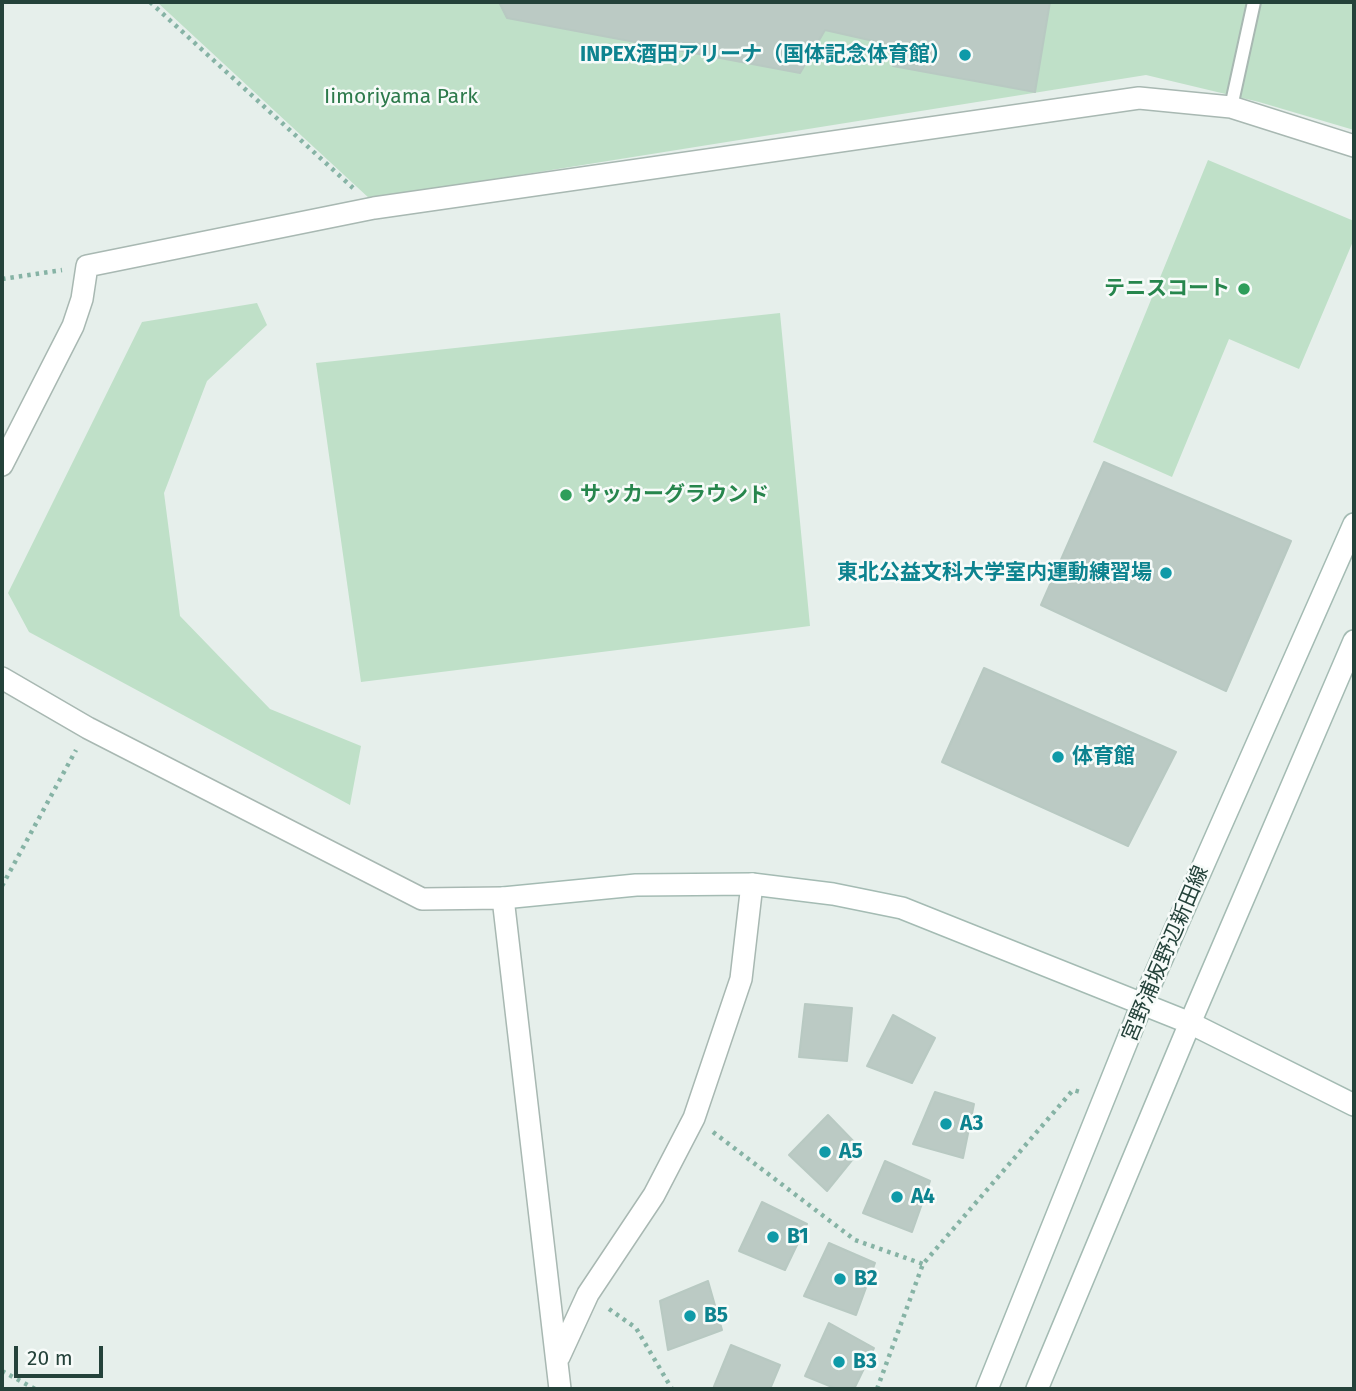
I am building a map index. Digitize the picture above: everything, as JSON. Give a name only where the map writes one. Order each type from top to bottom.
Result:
[{"type":"street","points":[[2,465],[73,327],[82,299],[87,266],[374,208],[1139,98],[1231,107],[1354,146]]},
{"type":"street","name":"宮野浦坂野辺新田線","points":[[987,1389],[1143,1004],[1354,524]]},
{"type":"street","points":[[1037,1389],[1189,1023],[1354,641]]},
{"type":"street","points":[[2,678],[88,728],[422,899],[503,898],[636,885],[752,884],[833,894],[902,908],[1189,1023],[1354,1105]]},
{"type":"street","points":[[559,1357],[588,1294],[654,1195],[694,1118],[741,979],[752,884]]},
{"type":"street","points":[[503,898],[561,1389]]},
{"type":"lane","points":[[1231,107],[1254,2]]},
{"type":"path","points":[[150,2],[374,208]]},
{"type":"path","points":[[2,279],[87,266]]},
{"type":"path","points":[[2,886],[88,728]]},
{"type":"path","points":[[877,1389],[923,1264],[1073,1090],[1104,1100]]},
{"type":"path","points":[[694,1118],[855,1240],[923,1264]]},
{"type":"path","points":[[588,1294],[636,1328],[672,1389]]},
{"type":"path","points":[[2,1371],[35,1389]]},
{"type":"green space","name":"Iimoriyama Park","points":[[157,2],[1354,2],[1354,130],[1259,102],[1146,75],[370,199]]},
{"type":"green space","name":"テニスコート","points":[[1208,160],[1354,221],[1354,239],[1299,369],[1229,339],[1172,477],[1093,442]]},
{"type":"green space","points":[[257,303],[267,325],[207,381],[164,493],[180,616],[270,709],[361,746],[350,805],[29,632],[8,593],[142,322]]},
{"type":"green space","name":"サッカーグラウンド","points":[[780,313],[810,626],[361,682],[316,363]]},
{"type":"building","name":"INPEX酒田アリーナ（国体記念体育館）","points":[[499,2],[1050,2],[1035,92],[893,66],[887,44],[825,30],[800,73],[507,18]]},
{"type":"building","name":"東北公益文科大学室内運動練習場","points":[[1104,462],[1291,541],[1226,691],[1041,605]]},
{"type":"building","name":"体育館","points":[[984,668],[1176,752],[1128,846],[942,762]]},
{"type":"building","points":[[805,1004],[852,1008],[847,1061],[799,1057]]},
{"type":"building","points":[[893,1015],[935,1038],[912,1083],[867,1066]]},
{"type":"building","name":"A3","points":[[935,1092],[974,1104],[963,1158],[913,1144]]},
{"type":"building","name":"A5","points":[[828,1115],[861,1149],[827,1191],[789,1155]]},
{"type":"building","name":"A4","points":[[885,1161],[930,1181],[912,1232],[863,1213]]},
{"type":"building","name":"B1","points":[[762,1202],[807,1224],[785,1270],[739,1251]]},
{"type":"building","name":"B2","points":[[829,1243],[875,1263],[856,1315],[804,1296]]},
{"type":"building","name":"B5","points":[[708,1281],[722,1330],[668,1350],[660,1301]]},
{"type":"building","name":"B3","points":[[829,1323],[874,1348],[854,1389],[837,1389],[805,1376]]},
{"type":"building","points":[[731,1345],[780,1365],[770,1389],[713,1389]]},
{"type":"place","name":"INPEX酒田アリーナ（国体記念体育館）","points":[[965,55]]},
{"type":"place","name":"テニスコート","points":[[1244,289]]},
{"type":"place","name":"サッカーグラウンド","points":[[566,495]]},
{"type":"place","name":"東北公益文科大学室内運動練習場","points":[[1166,573]]},
{"type":"place","name":"体育館","points":[[1058,757]]},
{"type":"place","name":"A3","points":[[946,1124]]},
{"type":"place","name":"A5","points":[[825,1152]]},
{"type":"place","name":"A4","points":[[897,1197]]},
{"type":"place","name":"B1","points":[[773,1237]]},
{"type":"place","name":"B2","points":[[840,1279]]},
{"type":"place","name":"B5","points":[[690,1316]]},
{"type":"place","name":"B3","points":[[839,1362]]}]
